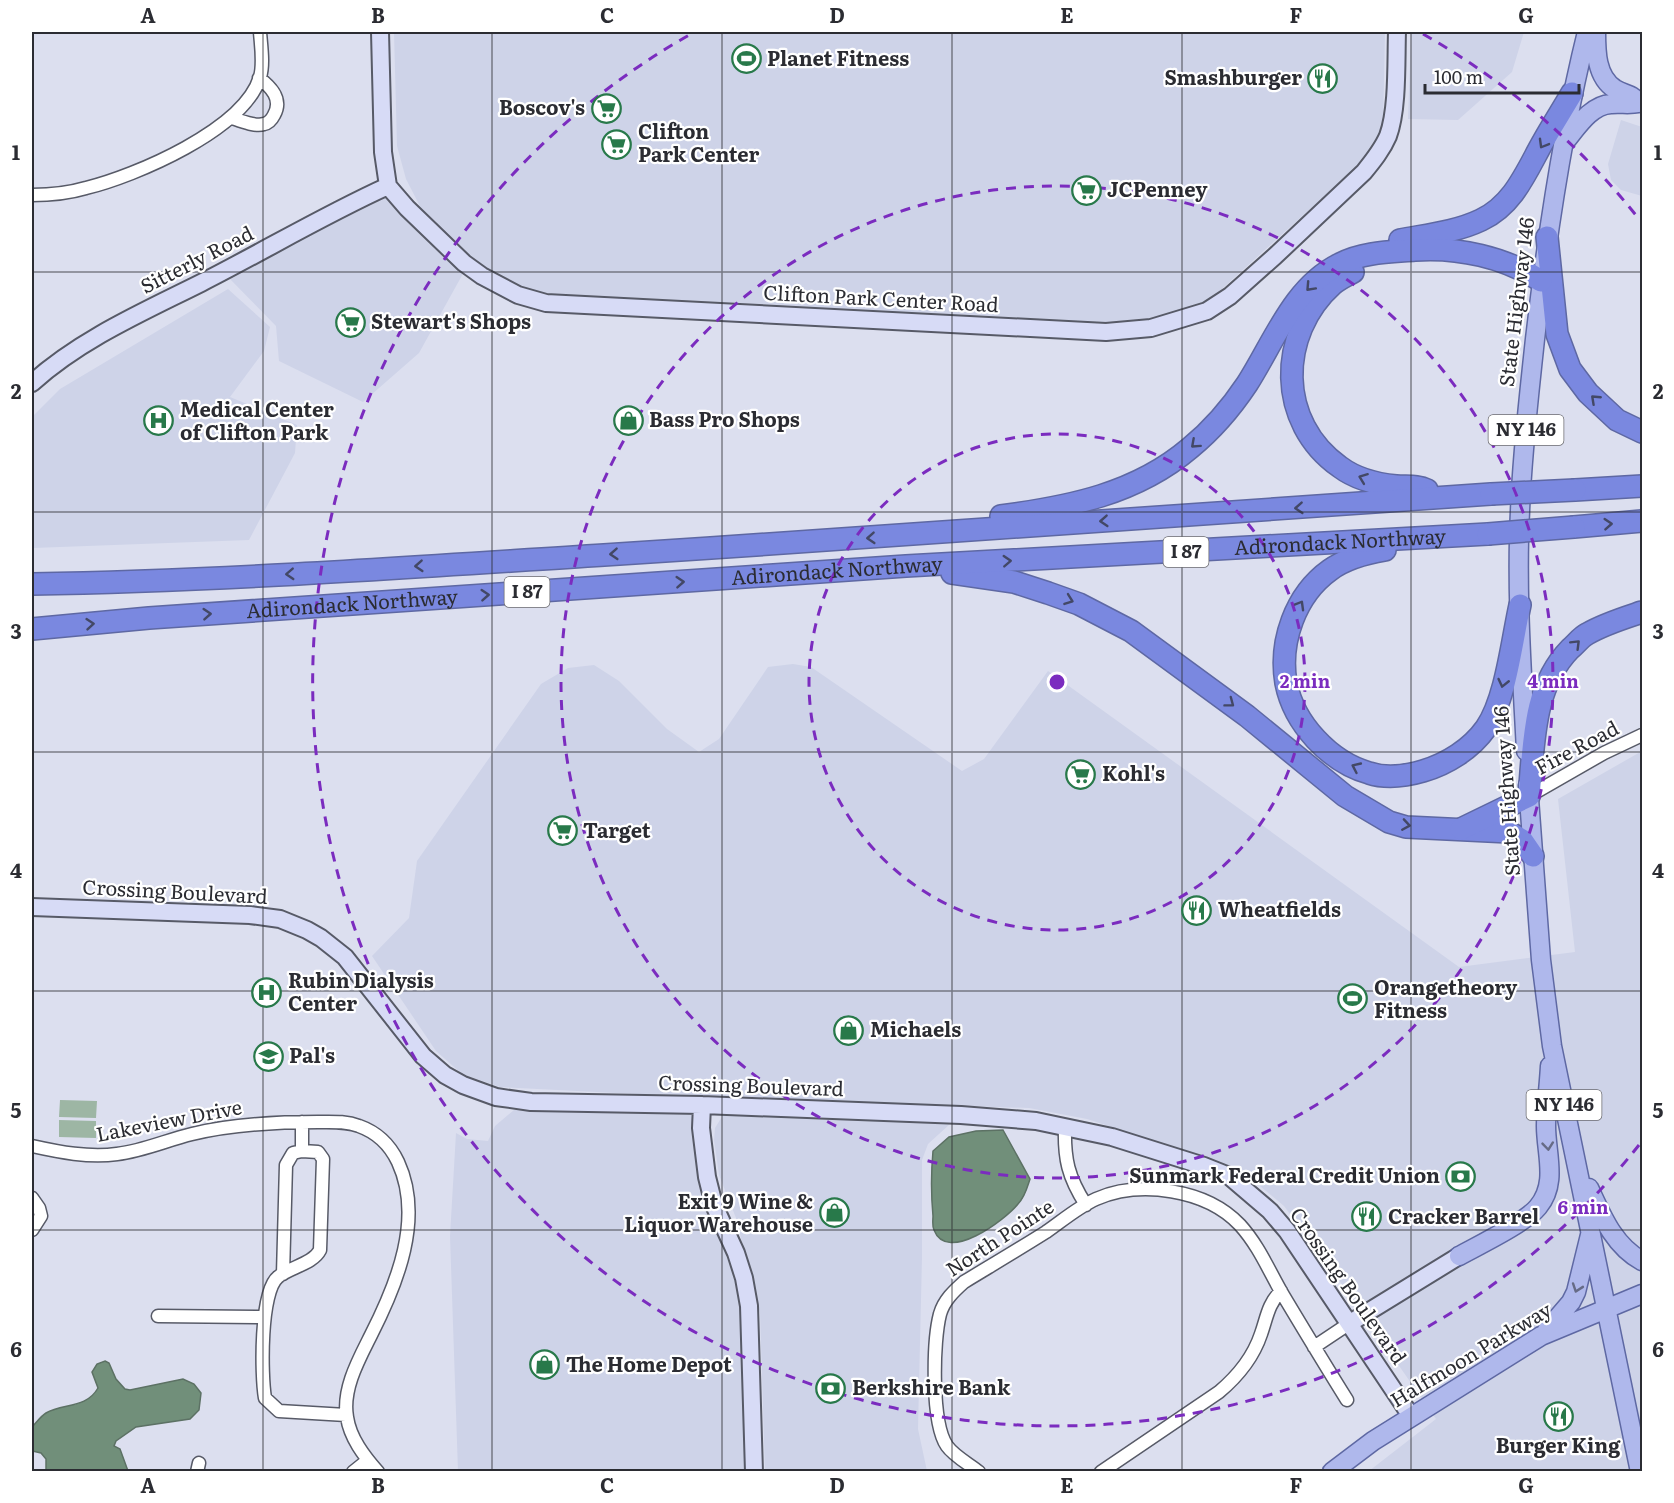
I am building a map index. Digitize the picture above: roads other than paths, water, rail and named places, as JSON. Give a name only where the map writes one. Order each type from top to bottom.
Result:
[{"type":"highway","points":[[930,534],[981,518],[1057,508],[1104,496],[1135,484],[1156,472],[1188,450],[1227,410],[1248,382],[1275,335],[1308,287],[1358,251],[1467,225],[1482,220],[1496,210],[1524,181],[1539,149],[1572,93]]},
{"type":"highway","points":[[1547,237],[1557,334],[1570,369],[1588,393],[1617,420],[1642,432]]},
{"type":"highway","points":[[1341,263],[1368,254],[1427,249],[1452,250],[1514,266],[1540,288]]},
{"type":"highway","points":[[1441,497],[1420,486],[1396,486],[1359,478],[1341,468],[1316,444],[1303,424],[1291,382],[1293,355],[1299,331],[1318,301],[1334,283],[1356,270],[1381,264],[1428,261],[1473,264],[1540,288]]},
{"type":"highway","name":"Adirondack Northway","points":[[32,584],[331,572],[930,534],[1441,497],[1642,486]]},
{"type":"highway","name":"Adirondack Northway","points":[[32,629],[148,618],[906,566],[1466,536],[1642,521]]},
{"type":"highway","points":[[1466,536],[1374,552],[1343,563],[1330,570],[1318,581],[1298,605],[1285,644],[1286,684],[1294,706],[1306,728],[1336,757],[1369,773],[1408,776],[1438,767],[1451,760],[1476,739],[1486,727],[1498,702],[1520,605]]},
{"type":"highway","points":[[906,566],[1014,582],[1079,604],[1131,631],[1166,655],[1345,796],[1389,822],[1406,827],[1509,832],[1522,840],[1533,856]]},
{"type":"highway","points":[[1460,829],[1529,796],[1538,712],[1544,688],[1561,659],[1585,635],[1614,621],[1642,612]]},
{"type":"main road","name":"State Highway 146","points":[[1587,32],[1561,148],[1540,288],[1527,410],[1520,511],[1520,605],[1533,856],[1541,960],[1552,1046],[1608,1308],[1640,1472]]},
{"type":"main road","points":[[1596,32],[1596,50],[1602,76],[1617,90],[1633,95],[1641,103]]},
{"type":"main road","points":[[1561,148],[1582,121],[1599,107],[1608,104],[1641,103]]},
{"type":"main road","points":[[1459,1256],[1527,1217],[1538,1208],[1548,1193],[1551,1176],[1546,1112],[1552,1046]]},
{"type":"main road","points":[[1578,1165],[1605,1221],[1619,1243],[1642,1261]]},
{"type":"main road","points":[[1541,1336],[1565,1309],[1576,1292],[1591,1231]]},
{"type":"main road","name":"Halfmoon Parkway","points":[[1332,1472],[1372,1441],[1541,1336],[1642,1294]]},
{"type":"street","points":[[32,195],[85,188],[159,162],[214,131],[231,118],[247,99],[260,78],[260,32]]},
{"type":"street","points":[[380,32],[383,152],[388,186]]},
{"type":"street","name":"Clifton Park Center Road","points":[[388,186],[407,208],[473,270],[518,295],[546,303],[1106,332],[1152,328],[1207,311],[1230,296],[1370,165],[1389,134],[1397,32]]},
{"type":"street","points":[[231,118],[263,125],[272,118],[277,105],[276,96],[260,78]]},
{"type":"street","name":"Sitterly Road","points":[[32,382],[66,356],[149,307],[201,283],[348,204],[388,186]]},
{"type":"street","name":"Fire Road","points":[[1529,796],[1642,735]]},
{"type":"street","name":"Crossing Boulevard","points":[[32,907],[250,915],[279,919],[307,930],[345,957],[423,1056],[445,1076],[496,1097],[531,1101],[702,1105],[1036,1120],[1112,1137],[1204,1166],[1229,1176],[1270,1210],[1287,1231],[1412,1416]]},
{"type":"street","points":[[702,1105],[701,1128],[707,1177],[714,1205],[736,1253],[744,1278],[749,1306],[754,1472]]},
{"type":"street","points":[[302,1122],[302,1151]]},
{"type":"street","name":"Lakeview Drive","points":[[32,1150],[90,1156],[116,1155],[214,1130],[257,1124],[302,1122],[345,1122],[379,1136],[394,1154],[405,1177],[408,1222],[396,1281],[358,1360],[346,1401],[346,1415],[355,1442],[378,1472]]},
{"type":"street","name":"North Pointe","points":[[1065,1126],[1069,1174],[1086,1205]]},
{"type":"street","points":[[283,1274],[286,1166],[293,1153],[318,1152],[323,1159],[320,1250],[315,1256],[283,1274],[271,1285],[264,1308],[264,1388],[267,1401],[274,1408],[285,1412],[346,1415]]},
{"type":"street","name":"North Pointe","points":[[979,1472],[948,1447],[941,1433],[936,1402],[935,1357],[940,1314],[947,1299],[964,1282],[1086,1205],[1119,1191],[1136,1188],[1167,1191],[1205,1201],[1222,1210],[1239,1224],[1264,1259],[1347,1400]]},
{"type":"street","points":[[32,1198],[41,1216],[32,1230]]},
{"type":"street","points":[[1314,1347],[1459,1256]]},
{"type":"street","points":[[1101,1472],[1219,1392],[1233,1380],[1253,1353],[1261,1335],[1268,1308],[1281,1291]]},
{"type":"street","points":[[158,1316],[264,1317]]},
{"type":"street","points":[[353,1472],[368,1460]]},
{"type":"place","name":"Planet Fitness","points":[[746,59]]},
{"type":"place","name":"Smashburger","points":[[1323,78]]},
{"type":"place","name":"Boscov's","points":[[606,108]]},
{"type":"place","name":"Clifton Park Center","points":[[617,144]]},
{"type":"place","name":"JCPenney","points":[[1086,190]]},
{"type":"place","name":"Stewart's Shops","points":[[350,322]]},
{"type":"place","name":"Bass Pro Shops","points":[[628,420]]},
{"type":"place","name":"Medical Center of Clifton Park","points":[[159,421]]},
{"type":"place","name":"Kohl's","points":[[1081,774]]},
{"type":"place","name":"Target","points":[[562,831]]},
{"type":"place","name":"Wheatfields","points":[[1197,910]]},
{"type":"place","name":"Rubin Dialysis Center","points":[[267,992]]},
{"type":"place","name":"Orangetheory Fitness","points":[[1353,999]]},
{"type":"place","name":"Michaels","points":[[849,1030]]},
{"type":"place","name":"Pal's","points":[[268,1056]]},
{"type":"place","name":"Sunmark Federal Credit Union","points":[[1461,1176]]},
{"type":"place","name":"Exit 9 Wine & Liquor Warehouse","points":[[834,1213]]},
{"type":"place","name":"Cracker Barrel","points":[[1367,1217]]},
{"type":"place","name":"The Home Depot","points":[[545,1365]]},
{"type":"place","name":"Berkshire Bank","points":[[831,1388]]},
{"type":"place","name":"Burger King","points":[[1558,1416]]}]
